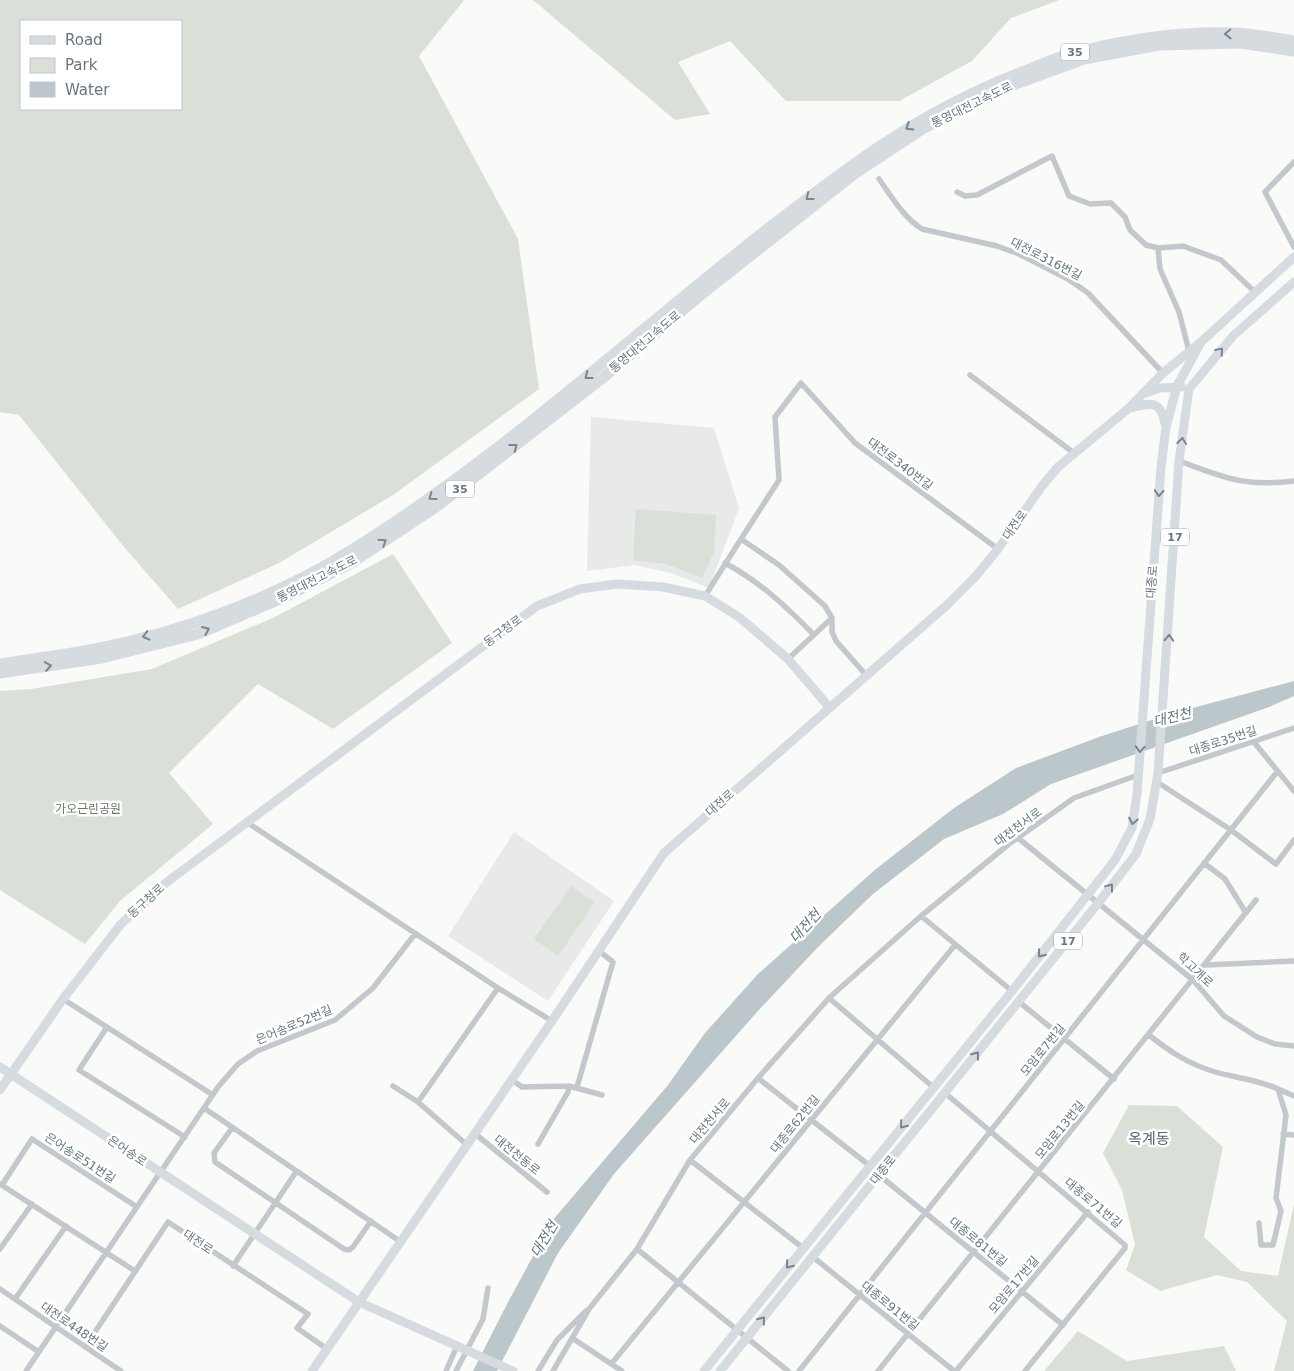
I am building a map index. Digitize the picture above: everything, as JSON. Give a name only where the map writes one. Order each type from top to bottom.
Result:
[{"type":"highway","name":"통영대전고속도로","points":[[0,664],[96,649],[192,624],[281,587],[347,553],[431,498],[598,368],[692,289],[918,121],[1004,79],[1077,51],[1152,37],[1234,33],[1294,41]]},
{"type":"highway","name":"통영대전고속도로","points":[[878,152],[1001,91],[1084,59],[1159,44],[1240,43],[1294,50]]},
{"type":"highway","name":"통영대전고속도로","points":[[0,673],[102,658],[198,634],[287,596],[353,562],[436,507],[604,377],[850,171]]},
{"type":"main road","name":"17","points":[[1177,386],[1201,342],[1294,257]]},
{"type":"main road","points":[[1143,394],[1160,388],[1177,386],[1189,389],[1233,336],[1294,282]]},
{"type":"main road","name":"대전로","points":[[312,1371],[512,1080],[664,853],[947,605],[976,576],[998,549],[1042,486],[1074,453],[1130,408],[1162,373],[1201,342]]},
{"type":"main road","name":"대종로","points":[[704,1371],[1012,991],[1115,860],[1132,828],[1166,427],[1177,386]]},
{"type":"main road","name":"대종로","points":[[720,1371],[814,1257],[1136,854],[1150,819],[1158,777],[1179,461],[1189,389]]},
{"type":"main road","points":[[1130,408],[1149,404],[1158,406],[1163,412],[1166,427]]},
{"type":"main road","name":"동구청로","points":[[0,1090],[63,999],[121,924],[167,882],[537,606],[580,589],[617,584],[663,588],[704,596],[739,616],[788,659],[830,707]]},
{"type":"main road","name":"은어송로","points":[[0,1067],[359,1302],[513,1371]]},
{"type":"street","points":[[957,192],[965,196],[977,194],[1052,156],[1069,196],[1090,204],[1110,203],[1125,216],[1130,230],[1146,245],[1158,248],[1183,246],[1221,260],[1246,281],[1256,293]]},
{"type":"street","points":[[1294,162],[1265,192],[1294,247]]},
{"type":"street","name":"대전로316번길","points":[[879,180],[899,208],[913,223],[922,229],[997,246],[1019,254],[1068,279],[1088,293],[1162,373]]},
{"type":"street","points":[[1158,248],[1160,269],[1179,312],[1189,351]]},
{"type":"street","points":[[970,375],[1074,453]]},
{"type":"street","name":"대전로340번길","points":[[741,539],[779,480],[775,417],[801,383],[855,442],[998,549]]},
{"type":"street","points":[[1179,461],[1224,479],[1240,482],[1271,484],[1294,481]]},
{"type":"street","points":[[704,596],[741,539],[780,565],[825,606],[832,618],[832,632],[836,641],[866,675]]},
{"type":"street","points":[[725,563],[759,583],[814,635]]},
{"type":"street","points":[[788,659],[832,618]]},
{"type":"street","name":"대종로35번길","points":[[1158,777],[1253,741],[1294,728]]},
{"type":"street","points":[[1253,741],[1294,791]]},
{"type":"street","name":"모암로7번길","points":[[800,1371],[1277,772]]},
{"type":"street","name":"대전천서로","points":[[554,1371],[589,1309],[637,1249],[690,1160],[758,1078],[830,998],[922,916],[1018,838],[1074,798],[1138,774]]},
{"type":"street","points":[[1158,777],[1276,864],[1294,840]]},
{"type":"street","points":[[248,823],[415,934],[552,1021]]},
{"type":"street","points":[[1018,838],[1088,894]]},
{"type":"street","points":[[1204,863],[1225,879],[1246,913]]},
{"type":"street","name":"학고개로","points":[[1088,894],[1193,980],[1224,1016],[1257,1037],[1275,1044],[1294,1046]]},
{"type":"street","name":"모암로13번길","points":[[878,1371],[1206,965],[1256,900]]},
{"type":"street","points":[[922,916],[1012,991]]},
{"type":"street","name":"은어송로52번길","points":[[161,1174],[213,1095],[244,1059],[264,1048],[339,1016],[374,988],[415,934]]},
{"type":"street","name":"대종로62번길","points":[[612,1363],[811,1121],[876,1038],[955,945]]},
{"type":"street","points":[[577,1087],[612,962],[599,951]]},
{"type":"street","points":[[1206,965],[1294,961]]},
{"type":"street","points":[[418,1102],[498,988]]},
{"type":"street","points":[[830,998],[933,1087]]},
{"type":"street","points":[[63,999],[213,1095]]},
{"type":"street","points":[[1018,1001],[1114,1079]]},
{"type":"street","points":[[107,1026],[79,1070],[185,1137]]},
{"type":"street","points":[[1149,1035],[1178,1058],[1212,1072],[1264,1082],[1294,1096]]},
{"type":"street","name":"대종로","points":[[758,1078],[870,1166]]},
{"type":"street","points":[[512,1080],[522,1087],[570,1086],[602,1095]]},
{"type":"street","points":[[393,1086],[418,1102],[466,1145]]},
{"type":"street","points":[[538,1144],[570,1086]]},
{"type":"street","points":[[1259,1223],[1261,1245],[1274,1245],[1281,1211],[1276,1198],[1286,1115],[1278,1089]]},
{"type":"street","name":"대종로71번길","points":[[945,1093],[1124,1242],[1125,1248],[1025,1371]]},
{"type":"street","points":[[204,1108],[401,1242]]},
{"type":"street","points":[[232,1128],[214,1153],[215,1162],[275,1203],[344,1249],[349,1250],[371,1221]]},
{"type":"street","name":"대전천동로","points":[[474,1134],[547,1192]]},
{"type":"street","points":[[1283,1134],[1294,1135]]},
{"type":"street","name":"은어송로51번길","points":[[135,1271],[1,1184],[32,1139],[137,1207]]},
{"type":"street","points":[[690,1160],[803,1248]]},
{"type":"street","points":[[233,1266],[296,1172]]},
{"type":"street","points":[[26,1371],[161,1174]]},
{"type":"street","name":"대종로81번길","points":[[879,1175],[1063,1324]]},
{"type":"street","points":[[0,1249],[32,1204]]},
{"type":"street","name":"모암로17번길","points":[[955,1371],[1088,1212]]},
{"type":"street","name":"대전로","points":[[85,1347],[168,1222],[308,1314],[297,1328],[327,1349]]},
{"type":"street","points":[[15,1299],[66,1226]]},
{"type":"street","points":[[637,1249],[677,1284],[788,1371]]},
{"type":"street","name":"대종로91번길","points":[[814,1257],[955,1371]]},
{"type":"street","points":[[456,1371],[483,1319],[488,1288]]},
{"type":"street","name":"대전로448번길","points":[[0,1289],[121,1371]]},
{"type":"street","points":[[538,1371],[557,1340],[577,1318],[589,1309]]},
{"type":"street","points":[[0,1326],[38,1352]]},
{"type":"street","points":[[572,1338],[622,1371]]},
{"type":"street","points":[[446,1371],[459,1347]]},
{"type":"shaded area","points":[[591,417],[714,428],[739,508],[709,588],[671,573],[635,565],[587,571]]},
{"type":"shaded area","points":[[514,832],[614,901],[548,1001],[448,936]]},
{"type":"green space","points":[[0,0],[464,0],[419,56],[518,239],[539,389],[393,495],[279,563],[178,609],[124,547],[19,415],[0,412]]},
{"type":"green space","points":[[533,0],[1059,0],[1011,18],[972,61],[899,101],[786,101],[730,41],[678,62],[710,114],[675,120]]},
{"type":"green space","points":[[636,509],[716,515],[714,552],[702,578],[666,564],[633,560]]},
{"type":"green space","name":"가오근린공원","points":[[393,554],[452,643],[333,729],[258,684],[169,773],[213,824],[120,901],[85,944],[0,890],[0,691],[31,689],[152,669],[275,617]]},
{"type":"green space","points":[[571,886],[595,902],[558,956],[534,939]]},
{"type":"green space","points":[[1129,1105],[1177,1106],[1223,1147],[1204,1237],[1241,1271],[1278,1276],[1294,1204],[1294,1371],[1274,1371],[1287,1321],[1247,1282],[1217,1275],[1160,1291],[1126,1270],[1135,1245],[1122,1190],[1103,1153]]},
{"type":"green space","points":[[1078,1331],[1127,1361],[1224,1346],[1236,1371],[1044,1371]]},
{"type":"water","name":"대전천","points":[[1294,681],[1294,696],[1269,707],[1051,784],[1003,814],[944,839],[873,894],[819,946],[757,1012],[614,1174],[558,1253],[497,1371],[473,1371],[552,1221],[668,1085],[705,1033],[758,974],[876,869],[954,808],[1016,768],[1099,737],[1170,714]]},
{"type":"district","name":"옥계동","points":[[1149,1139]]}]
